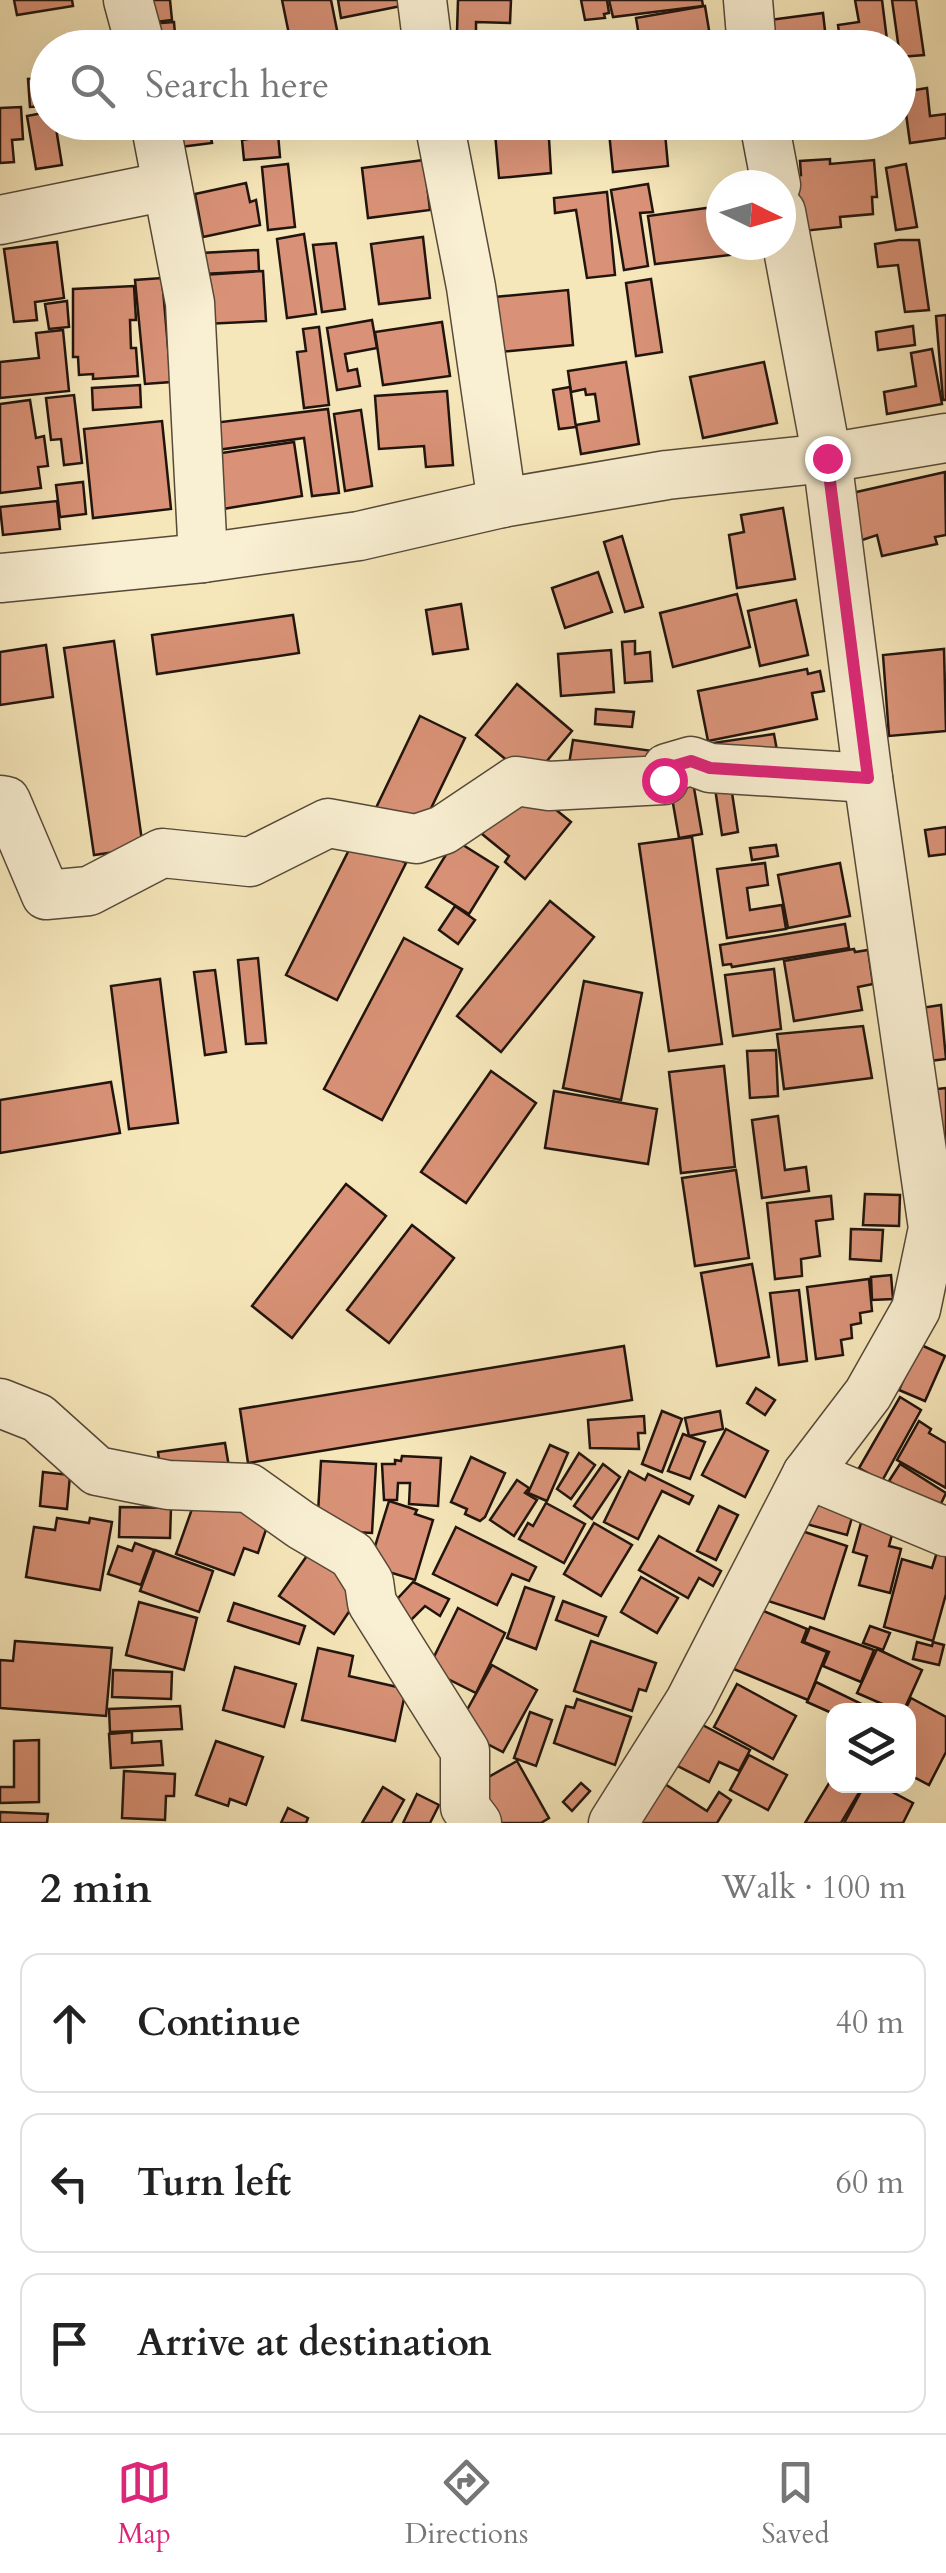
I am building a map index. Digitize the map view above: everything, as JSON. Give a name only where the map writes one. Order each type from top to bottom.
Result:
[{"type":"street","points":[[128,0],[136,30]]},
{"type":"street","points":[[422,0],[426,30]]},
{"type":"street","points":[[748,0],[750,30]]},
{"type":"street","points":[[158,140],[190,303],[203,558]]},
{"type":"street","points":[[443,140],[471,286],[502,502]]},
{"type":"street","points":[[767,140],[773,170]]},
{"type":"street","points":[[0,220],[167,186]]},
{"type":"street","points":[[612,1823],[690,1701],[807,1474],[931,1316],[933,1228],[868,778],[827,458],[790,260]]},
{"type":"street","points":[[0,578],[203,558],[359,536],[502,502],[667,475],[827,458],[946,438]]},
{"type":"street","points":[[0,800],[6,801],[46,896],[89,891],[162,853],[250,862],[328,823],[416,839],[443,830],[516,782],[549,786],[664,780],[667,768],[691,761],[710,768],[868,778]]},
{"type":"street","points":[[0,1403],[38,1418],[97,1471],[168,1485],[249,1488],[352,1555],[369,1582],[372,1603],[464,1752],[465,1807],[477,1823]]},
{"type":"street","points":[[807,1474],[946,1532]]},
{"type":"building","points":[[14,0],[72,0],[73,6],[17,15]]},
{"type":"building","points":[[145,0],[170,0],[172,20],[147,23]]},
{"type":"building","points":[[282,0],[331,0],[337,30],[288,30]]},
{"type":"building","points":[[338,0],[400,0],[401,6],[341,18]]},
{"type":"building","points":[[458,0],[511,0],[510,23],[476,22],[476,30],[457,30]]},
{"type":"building","points":[[581,0],[607,0],[609,13],[604,14],[605,18],[585,20]]},
{"type":"building","points":[[609,0],[702,0],[703,6],[613,17]]},
{"type":"building","points":[[855,0],[882,0],[886,30],[839,30],[838,25],[859,22]]},
{"type":"building","points":[[892,0],[916,0],[924,55],[916,56],[916,30],[896,30]]},
{"type":"building","points":[[705,6],[709,30],[638,30],[636,18]]},
{"type":"building","points":[[823,13],[825,30],[763,30],[762,21]]},
{"type":"building","points":[[174,22],[175,30],[148,30],[148,24]]},
{"type":"building","points":[[927,88],[930,116],[946,114],[946,138],[910,143],[916,140],[916,90]]},
{"type":"building","points":[[21,107],[23,139],[12,140],[14,162],[0,163],[0,108]]},
{"type":"building","points":[[31,140],[58,140],[62,165],[36,169]]},
{"type":"building","points":[[179,140],[212,143],[180,147]]},
{"type":"building","points":[[242,140],[279,140],[280,157],[244,160]]},
{"type":"building","points":[[496,140],[549,140],[551,173],[499,178]]},
{"type":"building","points":[[610,140],[666,140],[668,166],[613,172]]},
{"type":"building","points":[[830,159],[830,164],[874,160],[877,197],[872,197],[873,214],[840,217],[841,227],[803,231],[796,208],[800,161]]},
{"type":"building","points":[[424,160],[430,210],[368,218],[362,168]]},
{"type":"building","points":[[288,164],[295,227],[268,230],[262,167]]},
{"type":"building","points":[[906,164],[917,227],[896,230],[886,168]]},
{"type":"building","points":[[246,183],[250,202],[256,200],[260,225],[203,237],[195,194]]},
{"type":"building","points":[[648,184],[653,212],[640,213],[648,266],[624,270],[611,190]]},
{"type":"building","points":[[607,192],[615,275],[587,278],[576,210],[555,213],[554,198]]},
{"type":"building","points":[[706,208],[706,258],[655,264],[648,216]]},
{"type":"building","points":[[304,234],[316,314],[287,318],[277,239]]},
{"type":"building","points":[[423,237],[430,298],[379,304],[371,244]]},
{"type":"building","points":[[919,240],[929,310],[905,312],[898,265],[878,267],[875,244]]},
{"type":"building","points":[[57,242],[64,298],[35,302],[37,320],[14,322],[4,249]]},
{"type":"building","points":[[336,243],[345,309],[322,312],[313,245]]},
{"type":"building","points":[[258,250],[259,271],[202,274],[201,253]]},
{"type":"building","points":[[263,271],[266,321],[205,324],[202,275]]},
{"type":"building","points":[[162,278],[171,382],[145,384],[135,280]]},
{"type":"building","points":[[651,279],[662,352],[636,356],[626,283]]},
{"type":"building","points":[[134,286],[136,320],[130,320],[131,348],[136,348],[138,376],[93,379],[93,374],[79,375],[78,357],[73,357],[73,289]]},
{"type":"building","points":[[568,290],[573,345],[489,353],[484,298]]},
{"type":"building","points":[[67,301],[69,327],[49,329],[45,304]]},
{"type":"building","points":[[946,315],[946,400],[943,400],[936,316]]},
{"type":"building","points":[[372,320],[377,348],[345,354],[348,371],[357,369],[360,386],[337,390],[327,328]]},
{"type":"building","points":[[442,322],[450,376],[383,385],[375,332]]},
{"type":"building","points":[[913,326],[915,345],[878,350],[876,332]]},
{"type":"building","points":[[319,327],[329,405],[304,408],[297,352],[306,351],[303,329]]},
{"type":"building","points":[[63,330],[69,391],[0,398],[0,362],[39,358],[36,333]]},
{"type":"building","points":[[932,349],[942,404],[887,414],[884,392],[916,386],[911,353]]},
{"type":"building","points":[[626,362],[639,444],[581,454],[576,425],[599,421],[595,394],[586,395],[585,389],[571,392],[568,371]]},
{"type":"building","points":[[764,362],[777,423],[703,438],[690,377]]},
{"type":"building","points":[[140,385],[141,407],[93,410],[92,388]]},
{"type":"building","points":[[570,387],[576,427],[559,429],[553,390]]},
{"type":"building","points":[[447,391],[453,465],[426,467],[424,446],[379,449],[375,396]]},
{"type":"building","points":[[74,395],[82,463],[64,465],[61,439],[51,440],[46,398]]},
{"type":"building","points":[[30,400],[36,438],[44,436],[48,466],[38,467],[41,488],[0,493],[0,404]]},
{"type":"building","points":[[328,409],[339,493],[312,496],[304,438],[217,450],[213,423]]},
{"type":"building","points":[[361,410],[372,486],[345,491],[334,414]]},
{"type":"building","points":[[162,421],[171,509],[93,518],[84,429]]},
{"type":"building","points":[[294,442],[302,496],[223,509],[215,454]]},
{"type":"building","points":[[945,472],[946,535],[935,537],[937,544],[882,556],[877,535],[862,540],[852,493]]},
{"type":"building","points":[[83,482],[86,514],[60,517],[56,485]]},
{"type":"building","points":[[57,501],[60,529],[3,535],[0,507]]},
{"type":"building","points":[[783,508],[795,579],[737,588],[729,535],[744,532],[741,515]]},
{"type":"building","points":[[622,536],[643,607],[625,612],[604,542]]},
{"type":"building","points":[[598,572],[612,612],[565,628],[552,588]]},
{"type":"building","points":[[737,594],[750,647],[673,667],[660,613]]},
{"type":"building","points":[[796,600],[808,655],[760,666],[748,611]]},
{"type":"building","points":[[461,604],[468,649],[433,654],[426,610]]},
{"type":"building","points":[[293,615],[299,653],[157,674],[152,635]]},
{"type":"building","points":[[114,641],[143,848],[94,855],[64,648]]},
{"type":"building","points":[[635,641],[635,654],[650,652],[652,681],[625,683],[622,642]]},
{"type":"building","points":[[46,645],[53,697],[0,705],[0,652]]},
{"type":"building","points":[[944,649],[946,731],[889,736],[883,655]]},
{"type":"building","points":[[611,650],[614,692],[561,696],[558,654]]},
{"type":"building","points":[[807,669],[808,674],[820,671],[824,691],[812,693],[817,719],[708,741],[698,691]]},
{"type":"building","points":[[517,684],[572,731],[531,780],[476,735]]},
{"type":"building","points":[[596,709],[634,712],[632,727],[595,724]]},
{"type":"building","points":[[420,716],[465,738],[420,831],[375,810]]},
{"type":"building","points":[[774,734],[778,756],[716,766],[713,743]]},
{"type":"building","points":[[573,740],[667,753],[663,778],[569,764]]},
{"type":"building","points":[[690,765],[702,834],[679,838],[667,769]]},
{"type":"building","points":[[729,773],[738,832],[722,835],[713,775]]},
{"type":"building","points":[[523,783],[571,822],[525,879],[505,862],[509,856],[482,834]]},
{"type":"building","points":[[946,827],[946,854],[929,856],[925,830]]},
{"type":"building","points":[[692,837],[722,1044],[669,1051],[639,844]]},
{"type":"building","points":[[355,838],[406,863],[337,1000],[286,975]]},
{"type":"building","points":[[455,840],[498,867],[469,914],[426,887]]},
{"type":"building","points":[[776,845],[778,856],[752,860],[750,848]]},
{"type":"building","points":[[765,863],[768,885],[747,888],[750,910],[782,905],[786,929],[727,938],[717,869]]},
{"type":"building","points":[[840,863],[850,916],[788,928],[778,875]]},
{"type":"building","points":[[550,901],[594,937],[501,1052],[457,1016]]},
{"type":"building","points":[[455,906],[475,920],[458,944],[439,930]]},
{"type":"building","points":[[845,924],[849,948],[732,967],[723,965],[720,945]]},
{"type":"building","points":[[404,938],[462,969],[382,1120],[324,1089]]},
{"type":"building","points":[[868,950],[873,984],[858,987],[862,1010],[794,1021],[784,961]]},
{"type":"building","points":[[258,958],[266,1043],[246,1044],[238,960]]},
{"type":"building","points":[[774,969],[781,1029],[733,1036],[725,975]]},
{"type":"building","points":[[215,970],[226,1052],[205,1055],[194,972]]},
{"type":"building","points":[[160,979],[178,1123],[129,1129],[111,986]]},
{"type":"building","points":[[584,981],[642,993],[621,1100],[563,1088]]},
{"type":"building","points":[[941,1005],[946,1059],[929,1061],[921,1008]]},
{"type":"building","points":[[863,1026],[872,1078],[784,1089],[777,1034]]},
{"type":"building","points":[[776,1050],[778,1096],[750,1098],[747,1051]]},
{"type":"building","points":[[724,1066],[735,1167],[681,1173],[669,1072]]},
{"type":"building","points":[[491,1071],[536,1103],[466,1203],[421,1172]]},
{"type":"building","points":[[111,1082],[120,1133],[0,1153],[0,1100]]},
{"type":"building","points":[[946,1088],[946,1155],[928,1090]]},
{"type":"building","points":[[554,1091],[657,1109],[648,1164],[545,1148]]},
{"type":"building","points":[[778,1116],[785,1170],[806,1167],[809,1191],[762,1198],[752,1120]]},
{"type":"building","points":[[736,1170],[749,1258],[695,1266],[682,1178]]},
{"type":"building","points":[[346,1184],[386,1216],[292,1338],[252,1306]]},
{"type":"building","points":[[865,1194],[900,1195],[899,1226],[863,1225]]},
{"type":"building","points":[[831,1196],[833,1219],[816,1221],[820,1256],[801,1259],[802,1276],[775,1279],[767,1203]]},
{"type":"building","points":[[412,1225],[454,1258],[389,1343],[347,1310]]},
{"type":"building","points":[[851,1229],[883,1230],[881,1261],[850,1259]]},
{"type":"building","points":[[752,1264],[769,1357],[717,1366],[701,1273]]},
{"type":"building","points":[[891,1275],[893,1299],[872,1300],[871,1277]]},
{"type":"building","points":[[869,1279],[872,1311],[860,1313],[861,1323],[851,1325],[852,1338],[841,1340],[843,1355],[816,1359],[807,1287]]},
{"type":"building","points":[[799,1290],[807,1361],[779,1365],[770,1293]]},
{"type":"building","points":[[919,1344],[945,1356],[925,1401],[899,1390]]},
{"type":"building","points":[[624,1346],[632,1400],[248,1463],[240,1409]]},
{"type":"building","points":[[756,1388],[775,1400],[765,1415],[747,1403]]},
{"type":"building","points":[[900,1397],[921,1410],[882,1481],[859,1468]]},
{"type":"building","points":[[662,1411],[682,1419],[662,1472],[642,1464]]},
{"type":"building","points":[[720,1411],[723,1429],[689,1436],[685,1418]]},
{"type":"building","points":[[644,1416],[645,1433],[638,1433],[639,1449],[590,1448],[588,1420]]},
{"type":"building","points":[[919,1421],[946,1443],[946,1488],[897,1460]]},
{"type":"building","points":[[726,1429],[768,1451],[745,1497],[702,1475]]},
{"type":"building","points":[[683,1434],[705,1442],[690,1479],[668,1471]]},
{"type":"building","points":[[225,1443],[229,1467],[161,1476],[158,1452]]},
{"type":"building","points":[[550,1445],[568,1453],[547,1501],[528,1493]]},
{"type":"building","points":[[579,1453],[595,1465],[571,1499],[557,1489]]},
{"type":"building","points":[[402,1456],[441,1458],[438,1506],[409,1504],[410,1483],[398,1483],[397,1500],[384,1500],[382,1464],[395,1464]]},
{"type":"building","points":[[471,1457],[505,1473],[480,1521],[451,1502]]},
{"type":"building","points":[[321,1461],[376,1464],[372,1533],[317,1530]]},
{"type":"building","points":[[603,1464],[620,1477],[592,1519],[574,1506]]},
{"type":"building","points":[[900,1464],[946,1493],[937,1512],[889,1481]]},
{"type":"building","points":[[629,1471],[645,1480],[648,1474],[693,1496],[689,1504],[662,1491],[638,1539],[604,1522]]},
{"type":"building","points":[[43,1472],[70,1475],[67,1509],[40,1506]]},
{"type":"building","points":[[517,1480],[529,1488],[525,1493],[537,1500],[514,1536],[490,1520]]},
{"type":"building","points":[[197,1495],[272,1512],[258,1553],[244,1548],[234,1575],[176,1554]]},
{"type":"building","points":[[389,1501],[433,1520],[415,1580],[369,1566]]},
{"type":"building","points":[[804,1501],[853,1514],[847,1535],[799,1522]]},
{"type":"building","points":[[546,1503],[585,1524],[564,1563],[519,1539],[528,1523],[533,1526]]},
{"type":"building","points":[[719,1506],[738,1515],[716,1560],[697,1551]]},
{"type":"building","points":[[120,1507],[171,1508],[170,1538],[119,1537]]},
{"type":"building","points":[[57,1518],[112,1522],[100,1590],[26,1577],[34,1527],[55,1530]]},
{"type":"building","points":[[862,1519],[894,1527],[889,1546],[901,1549],[890,1593],[859,1585],[867,1556],[853,1552]]},
{"type":"building","points":[[594,1523],[632,1545],[601,1596],[564,1574]]},
{"type":"building","points":[[456,1527],[536,1567],[529,1581],[512,1574],[497,1605],[433,1574]]},
{"type":"building","points":[[796,1529],[847,1546],[824,1619],[768,1601],[775,1577],[780,1579]]},
{"type":"building","points":[[659,1536],[721,1571],[713,1586],[699,1578],[688,1598],[639,1570]]},
{"type":"building","points":[[135,1543],[154,1550],[141,1585],[108,1574],[118,1546],[132,1551]]},
{"type":"building","points":[[313,1547],[367,1585],[334,1634],[279,1596]]},
{"type":"building","points":[[938,1549],[946,1552],[946,1594],[933,1641],[884,1627],[902,1559],[932,1568]]},
{"type":"building","points":[[155,1550],[213,1571],[199,1612],[140,1591]]},
{"type":"building","points":[[641,1577],[678,1598],[657,1633],[621,1612]]},
{"type":"building","points":[[413,1582],[449,1599],[440,1616],[425,1606],[399,1632],[387,1610]]},
{"type":"building","points":[[525,1587],[554,1597],[536,1649],[507,1638]]},
{"type":"building","points":[[563,1601],[606,1617],[598,1636],[556,1620]]},
{"type":"building","points":[[139,1602],[197,1618],[184,1670],[126,1655]]},
{"type":"building","points":[[234,1603],[305,1626],[299,1644],[228,1621]]},
{"type":"building","points":[[754,1607],[807,1629],[802,1642],[827,1652],[808,1700],[729,1667]]},
{"type":"building","points":[[458,1608],[505,1633],[476,1693],[428,1669]]},
{"type":"building","points":[[870,1626],[890,1633],[883,1650],[863,1643]]},
{"type":"building","points":[[810,1627],[874,1650],[861,1682],[823,1666],[829,1652],[804,1642]]},
{"type":"building","points":[[15,1641],[112,1648],[106,1716],[0,1708],[0,1660],[13,1661]]},
{"type":"building","points":[[591,1641],[656,1663],[646,1691],[639,1689],[632,1711],[574,1691]]},
{"type":"building","points":[[917,1642],[944,1645],[939,1665],[913,1659]]},
{"type":"building","points":[[318,1648],[353,1656],[349,1676],[406,1689],[395,1741],[302,1720]]},
{"type":"building","points":[[877,1649],[922,1670],[907,1703],[880,1703],[857,1693]]},
{"type":"building","points":[[492,1665],[537,1690],[503,1752],[472,1736],[462,1719]]},
{"type":"building","points":[[235,1667],[296,1684],[284,1727],[223,1710]]},
{"type":"building","points":[[113,1670],[172,1672],[171,1699],[112,1697]]},
{"type":"building","points":[[816,1682],[860,1703],[826,1703],[826,1710],[807,1702]]},
{"type":"building","points":[[737,1684],[796,1716],[773,1759],[714,1727]]},
{"type":"building","points":[[911,1698],[946,1717],[946,1752],[929,1785],[916,1778],[916,1703],[908,1703]]},
{"type":"building","points":[[577,1699],[631,1717],[615,1765],[554,1743],[566,1706],[574,1708]]},
{"type":"building","points":[[180,1706],[182,1729],[110,1732],[109,1709]]},
{"type":"building","points":[[530,1712],[552,1720],[536,1766],[514,1758]]},
{"type":"building","points":[[695,1721],[750,1750],[739,1771],[719,1762],[709,1782],[664,1759]]},
{"type":"building","points":[[132,1732],[132,1743],[161,1741],[163,1765],[111,1768],[109,1734]]},
{"type":"building","points":[[39,1740],[39,1802],[0,1803],[0,1787],[14,1787],[14,1741]]},
{"type":"building","points":[[216,1741],[263,1757],[246,1805],[230,1799],[228,1806],[196,1795]]},
{"type":"building","points":[[749,1755],[787,1775],[768,1810],[730,1790]]},
{"type":"building","points":[[517,1761],[549,1818],[541,1823],[489,1823],[485,1779]]},
{"type":"building","points":[[124,1771],[175,1774],[174,1796],[166,1796],[165,1820],[122,1818]]},
{"type":"building","points":[[657,1779],[707,1811],[719,1792],[731,1800],[717,1823],[629,1823]]},
{"type":"building","points":[[581,1783],[590,1791],[572,1811],[563,1802]]},
{"type":"building","points":[[383,1787],[404,1800],[391,1823],[362,1823]]},
{"type":"building","points":[[826,1788],[826,1793],[859,1793],[841,1823],[805,1823]]},
{"type":"building","points":[[860,1793],[894,1793],[913,1803],[903,1823],[844,1823]]},
{"type":"building","points":[[417,1794],[439,1805],[430,1823],[403,1823]]},
{"type":"building","points":[[288,1808],[308,1818],[306,1823],[281,1823]]},
{"type":"building","points":[[0,1812],[48,1814],[47,1823],[0,1823]]},
{"type":"route","points":[[664,780],[667,768],[691,761],[710,768],[868,778],[827,458]]}]
